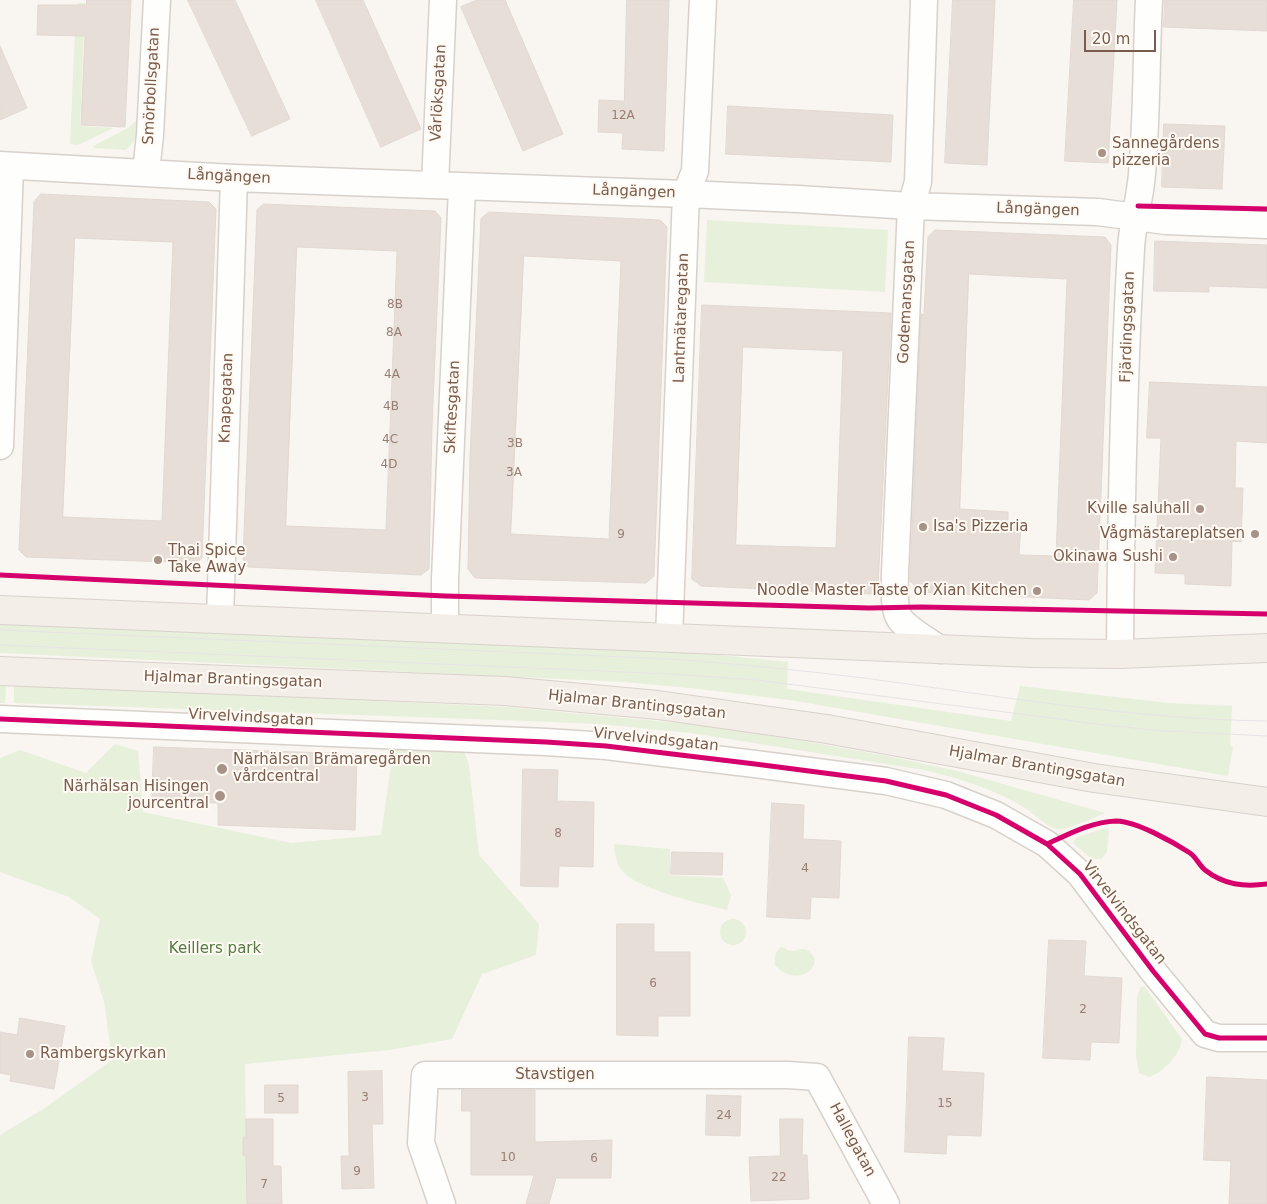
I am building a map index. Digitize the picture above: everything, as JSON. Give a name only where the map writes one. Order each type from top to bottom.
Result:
[{"type":"main road","points":[[0,610],[941,650],[1120,654],[1267,648]]},
{"type":"main road","name":"Hjalmar Brantingsgatan","points":[[0,671],[505,691],[658,705],[827,730],[1094,778],[1267,802]]},
{"type":"street","name":"Smörbollsgatan","points":[[146,172],[156,0]]},
{"type":"street","name":"Vårlöksgatan","points":[[435,185],[443,0]]},
{"type":"street","name":"Lantmätaregatan","points":[[669,638],[686,194],[695,171],[703,0]]},
{"type":"street","name":"Godemansgatan","points":[[924,0],[918,182],[911,206],[895,563],[896,605],[900,619],[941,650]]},
{"type":"street","name":"Fjärdingsgatan","points":[[1120,654],[1122,464],[1130,267],[1134,217],[1138,206],[1142,175],[1149,0]]},
{"type":"street","name":"Långängen","points":[[5,165],[234,178],[686,194],[911,206],[1098,212],[1166,221],[1267,225]]},
{"type":"street","points":[[0,446],[5,165]]},
{"type":"street","name":"Knapegatan","points":[[220,619],[234,178]]},
{"type":"street","name":"Skiftesgatan","points":[[445,628],[446,560],[462,187]]},
{"type":"street","name":"Virvelvindsgatan","points":[[0,720],[606,746],[886,781],[946,795],[996,815],[1047,844],[1080,874],[1205,1034],[1219,1038],[1267,1038]]},
{"type":"street","name":"Stavstigen","points":[[442,1204],[421,1143],[425,1075],[788,1075],[817,1077]]},
{"type":"street","name":"Hallegatan","points":[[817,1077],[886,1204]]},
{"type":"green space","points":[[77,3],[85,3],[80,126],[113,128],[78,145],[70,144]]},
{"type":"green space","points":[[137,120],[136,137],[126,150],[94,148],[93,146],[128,128]]},
{"type":"green space","points":[[707,220],[888,230],[885,292],[704,282]]},
{"type":"green space","points":[[0,623],[699,653],[788,662],[787,689],[1011,721],[1020,686],[1169,703],[1232,706],[1230,746],[1233,747],[1228,776],[790,700],[698,689],[626,682],[0,653]]},
{"type":"green space","points":[[0,685],[6,685],[5,703],[0,703]]},
{"type":"green space","points":[[14,685],[508,707],[699,725],[799,740],[957,771],[1105,813],[1075,825],[1057,829],[1050,827],[1028,810],[1003,796],[937,773],[691,733],[599,724],[14,703]]},
{"type":"green space","name":"Keillers park","points":[[115,744],[138,751],[143,812],[291,843],[381,835],[393,751],[421,744],[463,748],[469,765],[479,855],[539,924],[536,955],[482,974],[452,1039],[389,1050],[245,1064],[247,1204],[0,1204],[0,1135],[45,1108],[112,1060],[104,1001],[91,961],[100,919],[69,897],[0,872],[0,758],[20,750],[86,773]]},
{"type":"green space","points":[[1102,829],[1109,829],[1107,852],[1101,859],[1092,859],[1073,843],[1076,838]]},
{"type":"green space","points":[[614,844],[670,849],[670,875],[723,878],[731,895],[727,910],[672,896],[633,879],[624,873],[619,866]]},
{"type":"green space","points":[[733,919],[742,923],[746,932],[742,941],[733,945],[724,941],[720,932],[724,923]]},
{"type":"green space","points":[[781,947],[790,951],[807,950],[813,955],[815,961],[813,967],[801,975],[784,972],[775,965],[775,955]]},
{"type":"green space","points":[[1144,986],[1182,1039],[1175,1057],[1166,1067],[1149,1077],[1139,1073],[1136,1056],[1137,997],[1140,988]]},
{"type":"building","points":[[87,0],[131,0],[125,127],[81,125],[85,36],[37,35],[38,5],[86,5]]},
{"type":"building","points":[[188,0],[235,0],[290,119],[252,136]]},
{"type":"building","points":[[316,0],[363,0],[421,129],[381,147]]},
{"type":"building","points":[[477,0],[505,0],[563,134],[523,151],[461,7]]},
{"type":"building","points":[[627,0],[669,0],[664,151],[622,149],[623,133],[598,132],[599,100],[624,101]]},
{"type":"building","points":[[953,0],[995,0],[987,165],[945,163]]},
{"type":"building","points":[[1074,0],[1117,0],[1108,163],[1065,161]]},
{"type":"building","points":[[1165,0],[1267,0],[1267,31],[1164,27]]},
{"type":"building","points":[[0,46],[27,108],[0,120]]},
{"type":"building","points":[[728,106],[893,115],[891,162],[726,154]]},
{"type":"building","points":[[1164,124],[1225,126],[1222,189],[1162,187]]},
{"type":"building","points":[[41,194],[209,202],[216,209],[202,558],[196,563],[26,557],[19,550],[34,202]],"holes":[[[75,238],[173,242],[162,521],[63,517]]]},
{"type":"building","points":[[264,204],[435,211],[441,218],[432,426],[429,569],[421,575],[248,567],[243,559],[257,210]],"holes":[[[297,247],[397,251],[386,530],[286,526]]]},
{"type":"building","points":[[489,212],[660,220],[667,227],[654,576],[646,583],[475,578],[468,569],[470,457],[481,219]],"holes":[[[524,256],[621,261],[609,539],[511,534]]]},
{"type":"building","points":[[935,230],[1105,237],[1111,245],[1097,593],[1089,600],[921,592],[910,581],[921,314],[924,315],[928,237]],"holes":[[[969,274],[1067,279],[1056,556],[1019,555],[1021,525],[1008,524],[1008,512],[960,509]]]},
{"type":"building","points":[[1155,241],[1267,245],[1267,288],[1209,286],[1209,292],[1154,291]]},
{"type":"building","points":[[702,305],[891,313],[878,588],[871,594],[701,586],[692,579]],"holes":[[[743,347],[843,351],[836,548],[736,545]]]},
{"type":"building","points":[[1150,382],[1267,387],[1267,443],[1236,441],[1235,488],[1243,488],[1241,542],[1232,541],[1231,586],[1185,584],[1185,574],[1155,573],[1161,438],[1147,438]]},
{"type":"building","points":[[154,747],[357,754],[355,830],[218,825],[218,803],[152,801]]},
{"type":"building","points":[[523,769],[558,770],[557,801],[594,802],[593,867],[559,866],[558,887],[521,886]]},
{"type":"building","points":[[772,803],[804,805],[803,839],[841,841],[839,898],[811,897],[810,919],[767,917]]},
{"type":"building","points":[[672,852],[723,853],[722,875],[671,874]]},
{"type":"building","points":[[617,924],[654,924],[654,952],[690,952],[690,1016],[658,1016],[658,1036],[617,1035]]},
{"type":"building","points":[[1049,940],[1086,941],[1084,976],[1122,978],[1119,1043],[1091,1042],[1090,1060],[1043,1058]]},
{"type":"building","name":"Rambergskyrkan","points":[[20,1018],[65,1026],[54,1089],[10,1081],[11,1075],[0,1073],[0,1032],[17,1035]]},
{"type":"building","points":[[909,1037],[944,1038],[942,1071],[984,1073],[981,1136],[947,1135],[946,1154],[905,1152]]},
{"type":"building","points":[[382,1071],[383,1124],[372,1124],[374,1188],[342,1189],[341,1156],[349,1156],[348,1072]]},
{"type":"building","points":[[1207,1077],[1267,1080],[1267,1204],[1229,1204],[1231,1161],[1204,1160]]},
{"type":"building","points":[[265,1085],[298,1085],[298,1113],[265,1113]]},
{"type":"building","points":[[462,1090],[535,1090],[535,1142],[612,1140],[611,1178],[556,1178],[549,1204],[526,1204],[534,1175],[471,1175],[471,1111],[462,1111]]},
{"type":"building","points":[[707,1095],[741,1096],[740,1136],[706,1135]]},
{"type":"building","points":[[246,1119],[273,1119],[273,1166],[281,1166],[282,1204],[247,1204],[246,1155],[243,1155]]},
{"type":"building","points":[[780,1119],[803,1119],[802,1155],[807,1155],[809,1199],[751,1201],[749,1157],[780,1156]]},
{"type":"tram line","points":[[0,630],[672,659],[840,675],[1065,706],[1166,716],[1267,721]]},
{"type":"tram line","points":[[0,645],[670,674],[757,680],[1105,725],[1165,731],[1267,736]]},
{"type":"cycle path","points":[[1138,206],[1267,209]]},
{"type":"cycle path","points":[[0,575],[445,596],[869,608],[921,607],[1267,614]]},
{"type":"cycle path","points":[[0,719],[606,746],[886,781],[946,795],[996,815],[1047,844],[1080,874],[1153,971],[1205,1034],[1219,1038],[1267,1038]]},
{"type":"cycle path","points":[[1047,844],[1089,826],[1107,822],[1124,822],[1134,824],[1183,848],[1205,870],[1219,879],[1242,885],[1267,884]]},
{"type":"place","name":"Sannegårdens pizzeria","points":[[1102,153]]},
{"type":"place","name":"Kville saluhall","points":[[1200,509]]},
{"type":"place","name":"Isa's Pizzeria","points":[[923,527]]},
{"type":"place","name":"Vågmästareplatsen","points":[[1255,534]]},
{"type":"place","name":"Okinawa Sushi","points":[[1173,557]]},
{"type":"place","name":"Thai Spice Take Away","points":[[158,560]]},
{"type":"place","name":"Noodle Master Taste of Xian Kitchen","points":[[1037,591]]},
{"type":"place","name":"Närhälsan Brämaregården vårdcentral","points":[[222,769]]},
{"type":"place","name":"Närhälsan Hisingen jourcentral","points":[[220,796]]},
{"type":"place","name":"Rambergskyrkan","points":[[30,1054]]}]
